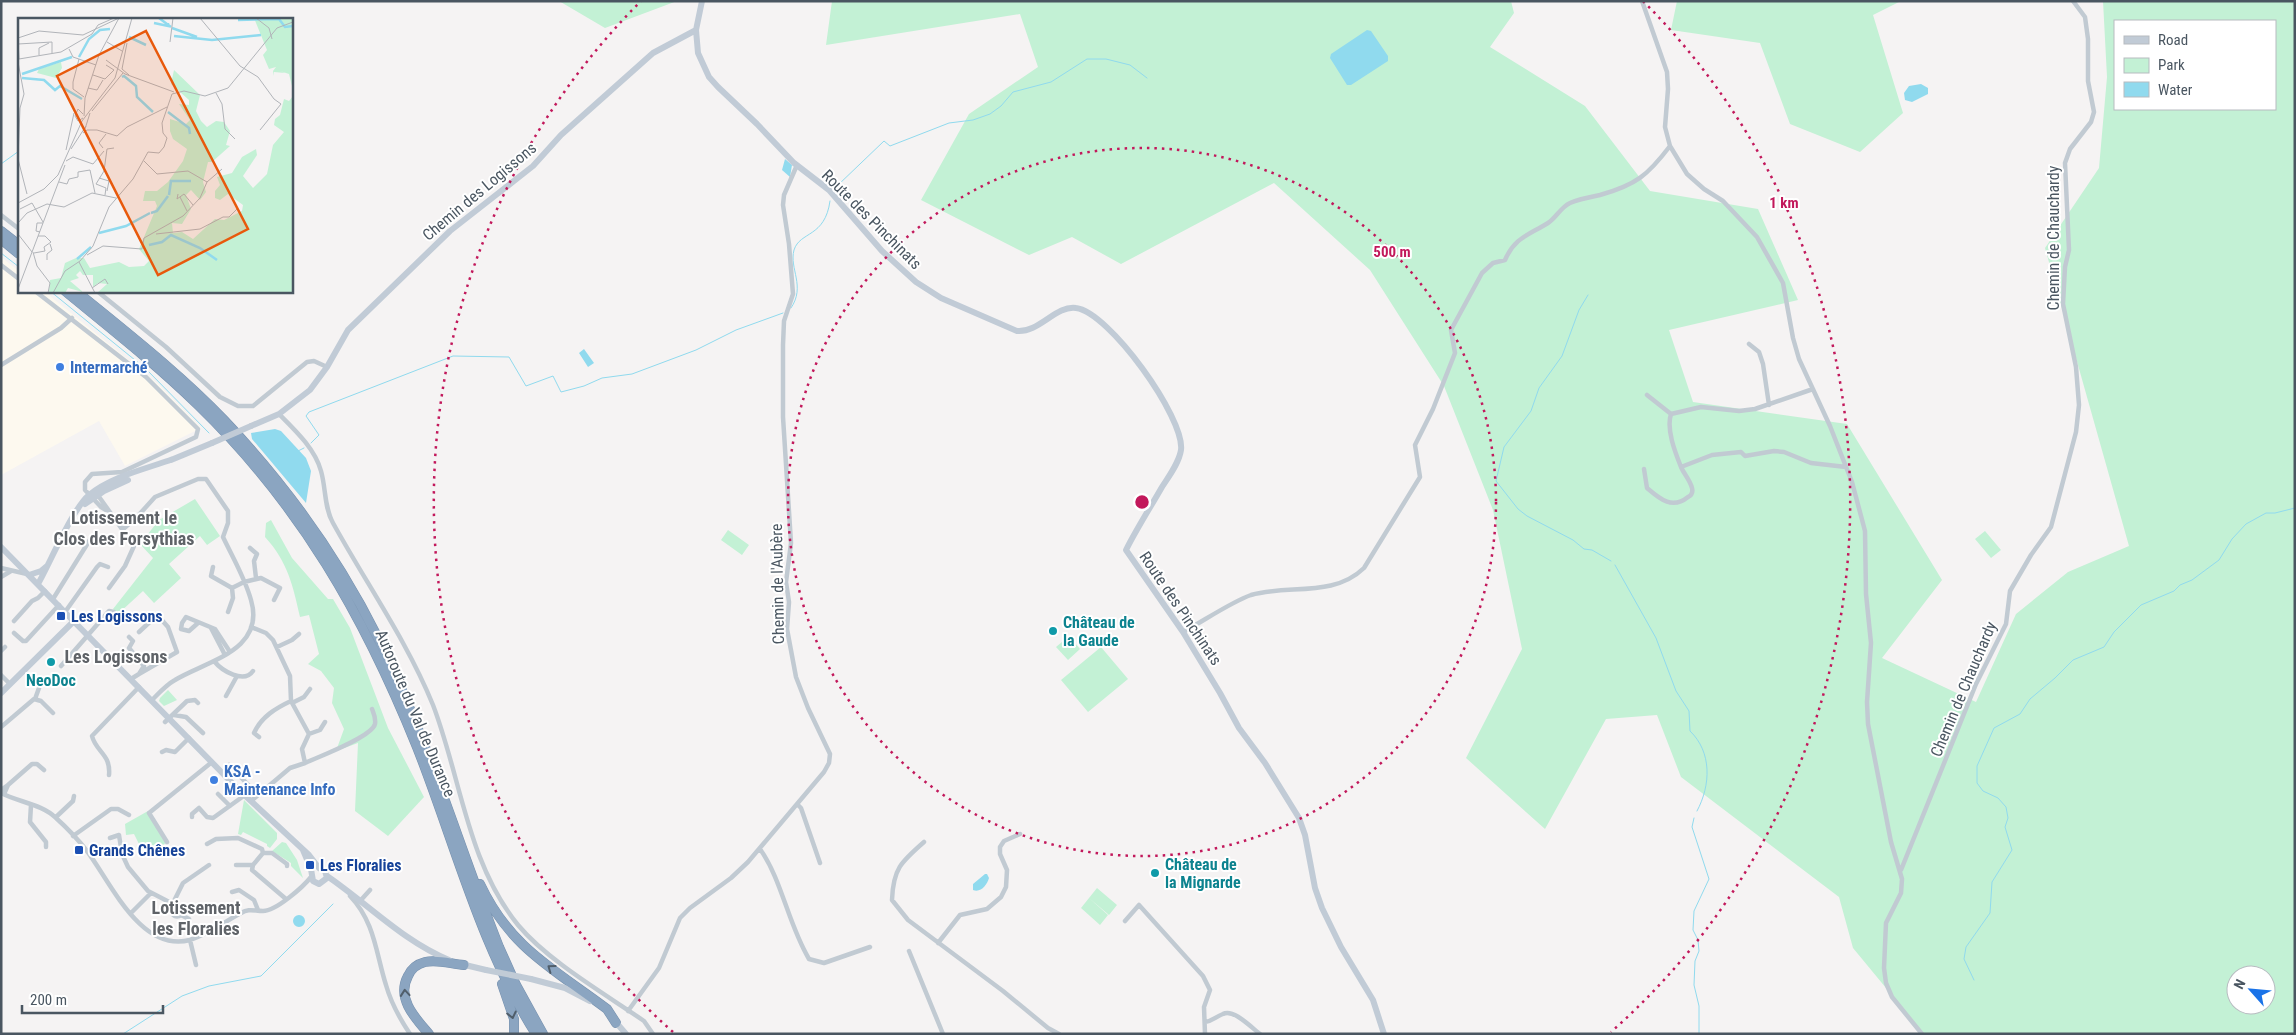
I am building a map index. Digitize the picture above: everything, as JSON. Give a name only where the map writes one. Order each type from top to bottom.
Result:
[{"type":"highway","points":[[1,231],[18,244]]},
{"type":"highway","points":[[1,239],[18,253]]},
{"type":"highway","name":"Autoroute du Val de Durance","points":[[66,292],[163,372],[199,405],[259,471],[309,536],[343,589],[389,680],[418,750],[478,913],[508,984],[536,1034]]},
{"type":"highway","name":"Autoroute du Val de Durance","points":[[77,292],[173,372],[222,419],[267,468],[315,532],[346,580],[378,638],[412,714],[499,947],[516,985],[543,1034]]},
{"type":"highway","points":[[412,714],[427,744],[477,876],[501,921],[518,942],[608,1010],[616,1022]]},
{"type":"highway","points":[[478,913],[484,938],[508,997],[514,1019],[514,1034]]},
{"type":"highway","points":[[429,1034],[406,1002],[403,990],[409,974],[416,965],[426,962],[464,965]]},
{"type":"street","name":"Route des Pinchinats","points":[[702,1],[696,30],[698,53],[710,77],[796,165],[829,190],[895,264],[916,282],[941,298],[1017,331],[1024,332],[1062,311],[1075,307],[1089,314],[1118,338],[1129,350],[1160,396],[1181,442],[1181,450],[1175,467],[1126,550],[1183,632],[1239,728],[1265,763],[1299,818],[1305,835],[1315,888],[1320,902],[1341,947],[1373,1000],[1384,1034]]},
{"type":"street","points":[[1642,1],[1667,72],[1668,89],[1665,127],[1670,146],[1687,174],[1696,183],[1723,202],[1757,237],[1783,283],[1793,338],[1799,359],[1846,468],[1865,531],[1866,594],[1871,643],[1867,702],[1869,731],[1891,842],[1901,870],[1901,892],[1886,923],[1885,973],[1892,997],[1922,1034]]},
{"type":"street","name":"Chemin de Chauchardy","points":[[1901,870],[1976,684],[2006,624],[2010,591],[2030,555],[2051,527],[2076,432],[2079,405],[2076,367],[2063,304],[2065,267],[2069,250],[2065,163],[2070,149],[2091,122],[2094,112],[2088,81],[2088,39],[2085,18],[2073,1]]},
{"type":"street","name":"Chemin des Logissons","points":[[174,459],[279,414],[310,390],[327,366],[345,334],[376,306],[437,242],[533,166],[561,135],[653,53],[696,30]]},
{"type":"street","points":[[1183,632],[1249,596],[1323,588],[1350,578],[1364,568],[1420,477],[1415,445],[1433,409],[1454,353],[1451,330],[1482,273],[1493,264],[1505,260],[1513,246],[1520,239],[1553,220],[1568,203],[1616,190],[1640,178],[1654,167],[1670,146]]},
{"type":"street","name":"Chemin de l'Aubère","points":[[628,1011],[659,968],[680,918],[690,908],[731,878],[760,849],[827,767],[830,759],[828,750],[796,677],[787,629],[789,602],[786,582],[791,543],[783,417],[783,346],[784,321],[793,294],[790,244],[783,205],[784,195],[796,165]]},
{"type":"street","points":[[1,215],[18,228]]},
{"type":"street","points":[[1,265],[18,278]]},
{"type":"street","points":[[36,292],[146,377],[198,432],[196,437],[122,472],[92,474],[87,479],[84,486],[133,544],[134,549],[125,566],[109,588]]},
{"type":"street","points":[[98,292],[159,341],[220,397],[232,404],[243,407],[253,406],[307,362],[317,361],[327,366]]},
{"type":"street","points":[[1,365],[61,328],[72,318]]},
{"type":"street","points":[[1749,344],[1759,352],[1763,364],[1769,404]]},
{"type":"street","points":[[1671,414],[1701,406],[1739,411],[1755,409],[1813,389]]},
{"type":"street","points":[[1647,395],[1671,414]]},
{"type":"street","points":[[279,414],[310,448],[317,459],[332,521],[396,633],[432,703],[479,854],[498,895],[518,925],[547,953],[644,1021],[653,1034]]},
{"type":"street","points":[[1644,469],[1647,488],[1662,500],[1674,504],[1691,495],[1692,490],[1681,467],[1668,422],[1671,414]]},
{"type":"street","points":[[1681,467],[1712,455],[1741,452],[1745,456],[1784,452],[1811,463],[1846,468]]},
{"type":"street","points":[[93,495],[174,459]]},
{"type":"street","points":[[38,584],[78,509],[93,495],[117,480],[174,459]]},
{"type":"street","points":[[122,530],[155,497],[202,478],[206,479],[228,511],[223,537],[252,602],[252,627],[240,645],[214,661],[174,680],[152,700]]},
{"type":"street","points":[[53,600],[91,538],[95,537],[98,539]]},
{"type":"street","points":[[1,547],[251,801],[303,850],[319,868],[326,871],[326,878]]},
{"type":"street","points":[[250,548],[257,554],[254,561],[256,578]]},
{"type":"street","points":[[1,568],[29,575],[40,571],[49,563]]},
{"type":"street","points":[[65,612],[97,567],[100,564],[108,567]]},
{"type":"street","points":[[213,567],[211,576],[232,588]]},
{"type":"street","points":[[1,577],[11,571]]},
{"type":"street","points":[[232,588],[244,582],[261,578],[280,588],[274,600]]},
{"type":"street","points":[[228,612],[233,598],[232,588]]},
{"type":"street","points":[[14,621],[32,601],[45,591]]},
{"type":"street","points":[[14,633],[23,641],[26,641],[59,605]]},
{"type":"street","points":[[61,666],[109,611],[114,612],[119,617]]},
{"type":"street","points":[[131,679],[176,652],[168,627],[160,618],[154,618],[139,632]]},
{"type":"street","points":[[1,692],[74,621]]},
{"type":"street","points":[[198,623],[210,626],[227,654]]},
{"type":"street","points":[[252,627],[266,632],[276,646],[290,676],[291,702],[309,734],[302,753],[305,763]]},
{"type":"street","points":[[276,646],[292,640],[298,634]]},
{"type":"street","points":[[129,637],[132,641],[129,645],[130,650],[143,663],[139,674]]},
{"type":"street","points":[[214,661],[218,666],[244,678],[253,671]]},
{"type":"street","points":[[1,675],[10,684]]},
{"type":"street","points":[[226,696],[237,676]]},
{"type":"street","points":[[109,775],[108,758],[92,736],[139,687]]},
{"type":"street","points":[[1,727],[35,699],[40,688]]},
{"type":"street","points":[[260,737],[254,733],[258,725],[273,710],[304,697],[310,688]]},
{"type":"street","points":[[35,699],[41,701],[53,713]]},
{"type":"street","points":[[170,718],[187,701],[195,700],[198,703]]},
{"type":"street","points":[[251,801],[290,768],[305,763],[368,733],[375,724],[376,718],[372,709]]},
{"type":"street","points":[[170,718],[186,716],[203,733]]},
{"type":"street","points":[[309,734],[320,730],[325,722]]},
{"type":"street","points":[[162,752],[166,750],[175,752],[189,738]]},
{"type":"street","points":[[167,842],[149,813],[212,762]]},
{"type":"street","points":[[44,770],[37,764],[32,764],[2,792],[56,817],[87,851],[131,913],[145,929],[154,935],[168,939],[190,940],[214,930],[246,910],[271,910],[306,885],[326,878]]},
{"type":"street","points":[[229,765],[257,794]]},
{"type":"street","points":[[218,794],[230,806]]},
{"type":"street","points":[[192,817],[192,814],[199,808],[208,817],[213,818],[245,795]]},
{"type":"street","points":[[56,817],[73,801],[74,796]]},
{"type":"street","points":[[797,804],[802,808],[820,863]]},
{"type":"street","points":[[31,805],[30,822],[46,842],[46,846]]},
{"type":"street","points":[[73,836],[111,810],[118,809],[129,815]]},
{"type":"street","points":[[938,943],[960,915],[987,909],[1001,897],[1006,887],[1007,870],[1000,847],[1004,841],[1020,834]]},
{"type":"street","points":[[110,838],[119,835],[122,854],[128,867],[151,893],[182,908],[181,915]]},
{"type":"street","points":[[207,844],[216,839],[238,838],[262,849],[263,853]]},
{"type":"street","points":[[924,842],[902,861],[896,870],[892,900],[908,920],[1003,991],[1048,1028],[1060,1034]]},
{"type":"street","points":[[760,849],[767,859],[794,930],[809,959],[824,963],[870,947]]},
{"type":"street","points":[[303,850],[316,883]]},
{"type":"street","points":[[263,853],[253,866],[253,872],[286,899]]},
{"type":"street","points":[[263,853],[272,853],[287,864],[287,866]]},
{"type":"street","points":[[189,919],[181,915],[172,914],[171,909],[182,883],[209,864]]},
{"type":"street","points":[[236,865],[253,866]]},
{"type":"street","points":[[306,885],[319,868]]},
{"type":"street","points":[[326,878],[337,883],[361,900],[418,945],[464,965],[556,985],[578,994],[598,1006],[626,1034]]},
{"type":"street","points":[[337,883],[354,900],[371,925]]},
{"type":"street","points":[[232,892],[239,890],[254,900],[258,910]]},
{"type":"street","points":[[361,900],[370,890]]},
{"type":"street","points":[[131,913],[151,893]]},
{"type":"street","points":[[1125,921],[1139,905],[1203,976],[1210,990],[1204,1007],[1205,1034]]},
{"type":"street","points":[[374,910],[370,919],[386,986],[397,1013],[410,1034]]},
{"type":"street","points":[[190,940],[196,964]]},
{"type":"street","points":[[909,951],[943,1034]]},
{"type":"street","points":[[1205,1022],[1214,1020],[1223,1013],[1230,1013],[1260,1034]]},
{"type":"shaded area","points":[[1,257],[18,270],[18,292],[45,292],[158,384],[201,428],[125,466],[99,421],[1,475]]},
{"type":"green space","points":[[559,1],[677,1],[605,28]]},
{"type":"green space","points":[[832,1],[1511,1],[1514,13],[1490,47],[1585,106],[1650,191],[1758,209],[1798,300],[1669,330],[1693,402],[1847,424],[1942,580],[1882,658],[1976,702],[2016,614],[2068,572],[2129,546],[2045,248],[2099,168],[2107,77],[2103,1],[2295,1],[2295,1034],[1924,1034],[1853,948],[1839,897],[1681,777],[1657,715],[1606,719],[1545,829],[1466,758],[1522,649],[1493,510],[1444,386],[1370,270],[1274,183],[1121,264],[1072,237],[1029,255],[921,200],[969,114],[1038,67],[1020,14],[826,45]]},
{"type":"green space","points":[[1677,1],[1901,1],[1873,15],[1903,113],[1860,152],[1790,124],[1760,43],[1671,30]]},
{"type":"green space","points":[[195,499],[220,536],[207,545],[200,536],[169,564],[181,578],[154,603],[143,591],[118,614],[113,609],[153,558],[140,544],[159,520]]},
{"type":"green space","points":[[271,520],[292,558],[328,599],[333,599],[350,628],[388,728],[424,797],[388,836],[355,811],[358,743],[336,751],[344,729],[332,703],[334,688],[321,671],[308,664],[319,654],[309,615],[300,617],[292,585],[284,565],[273,546],[265,537],[266,523]]},
{"type":"green space","points":[[728,530],[749,545],[742,555],[721,540]]},
{"type":"green space","points":[[1985,531],[2001,550],[1991,558],[1975,539]]},
{"type":"green space","points":[[1069,636],[1080,649],[1068,660],[1056,647]]},
{"type":"green space","points":[[1101,647],[1128,679],[1088,712],[1061,680]]},
{"type":"green space","points":[[168,690],[177,700],[164,706],[159,701]]},
{"type":"green space","points":[[244,800],[277,833],[277,839],[270,848],[267,844],[243,832],[241,835],[238,834]]},
{"type":"green space","points":[[148,811],[166,843],[145,856],[134,834],[126,835],[125,824]]},
{"type":"green space","points":[[282,842],[286,843],[297,860],[303,878],[291,866],[291,863],[272,851]]},
{"type":"green space","points":[[1097,888],[1117,905],[1109,915],[1089,898]]},
{"type":"green space","points":[[1089,898],[1108,915],[1100,925],[1081,908]]},
{"type":"water","points":[[1367,30],[1371,31],[1388,56],[1388,61],[1351,85],[1347,85],[1330,58],[1331,54]]},
{"type":"water","points":[[1921,84],[1928,88],[1928,94],[1912,102],[1905,100],[1904,93],[1909,86]]},
{"type":"water","points":[[785,159],[792,165],[790,177],[782,170]]},
{"type":"water","points":[[584,349],[594,363],[588,367],[579,353]]},
{"type":"water","points":[[275,429],[281,431],[306,458],[311,471],[306,503],[252,439],[251,433]]},
{"type":"water","points":[[985,874],[989,878],[985,886],[976,891],[973,890],[973,884]]},
{"type":"water","points":[[299,915],[305,921],[299,927],[293,921]]},
{"type":"waterway","points":[[834,192],[837,186],[884,141],[890,146],[949,123],[973,120],[990,114],[1001,106],[1013,92],[1051,82],[1087,59],[1106,59],[1130,65],[1147,78]]},
{"type":"waterway","points":[[1,164],[18,152]]},
{"type":"waterway","points":[[791,308],[797,292],[794,250],[801,240],[823,222],[830,201]]},
{"type":"waterway","points":[[1,253],[18,266]]},
{"type":"waterway","points":[[51,292],[146,369],[209,433]]},
{"type":"waterway","points":[[1588,295],[1579,310],[1562,356],[1539,388],[1531,411],[1504,447],[1496,481],[1518,509],[1527,516],[1573,540],[1584,549],[1592,550],[1611,561]]},
{"type":"waterway","points":[[311,443],[319,435],[306,416],[309,412],[453,356],[509,357],[526,386],[553,376],[561,392],[584,386],[602,378],[632,374],[696,350],[736,330],[783,313]]},
{"type":"waterway","points":[[298,451],[304,448]]},
{"type":"waterway","points":[[1974,980],[1964,959],[1966,947],[1990,913],[1992,882],[2012,850],[2005,827],[2008,818],[2006,807],[1998,798],[1983,791],[1977,783],[1977,766],[1994,728],[2020,714],[2030,699],[2073,660],[2104,647],[2114,632],[2141,605],[2174,591],[2180,585],[2192,580],[2219,560],[2232,539],[2246,524],[2266,513],[2275,513],[2295,508]]},
{"type":"waterway","points":[[1615,565],[1656,638],[1676,691],[1689,711],[1690,731],[1697,739],[1706,759],[1707,780],[1702,801],[1697,811]]},
{"type":"waterway","points":[[1694,818],[1692,827],[1709,879],[1694,911],[1693,930],[1698,940],[1699,951],[1695,961],[1694,985],[1699,1006],[1699,1034]]},
{"type":"waterway","points":[[123,1034],[182,996],[209,986],[261,976],[333,904]]},
{"type":"place","name":"Intermarché","points":[[60,367]]},
{"type":"place","name":"Les Logissons","points":[[61,616]]},
{"type":"place","name":"Château de la Gaude","points":[[1053,631]]},
{"type":"place","name":"NeoDoc","points":[[51,662]]},
{"type":"place","name":"KSA - Maintenance Info","points":[[214,780]]},
{"type":"place","name":"Grands Chênes","points":[[79,850]]},
{"type":"place","name":"Les Floralies","points":[[310,865]]},
{"type":"place","name":"Château de la Mignarde","points":[[1155,873]]},
{"type":"district","name":"Lotissement le Clos des Forsythias","points":[[124,528]]},
{"type":"district","name":"Les Logissons","points":[[116,657]]},
{"type":"district","name":"Lotissement les Floralies","points":[[196,918]]}]
